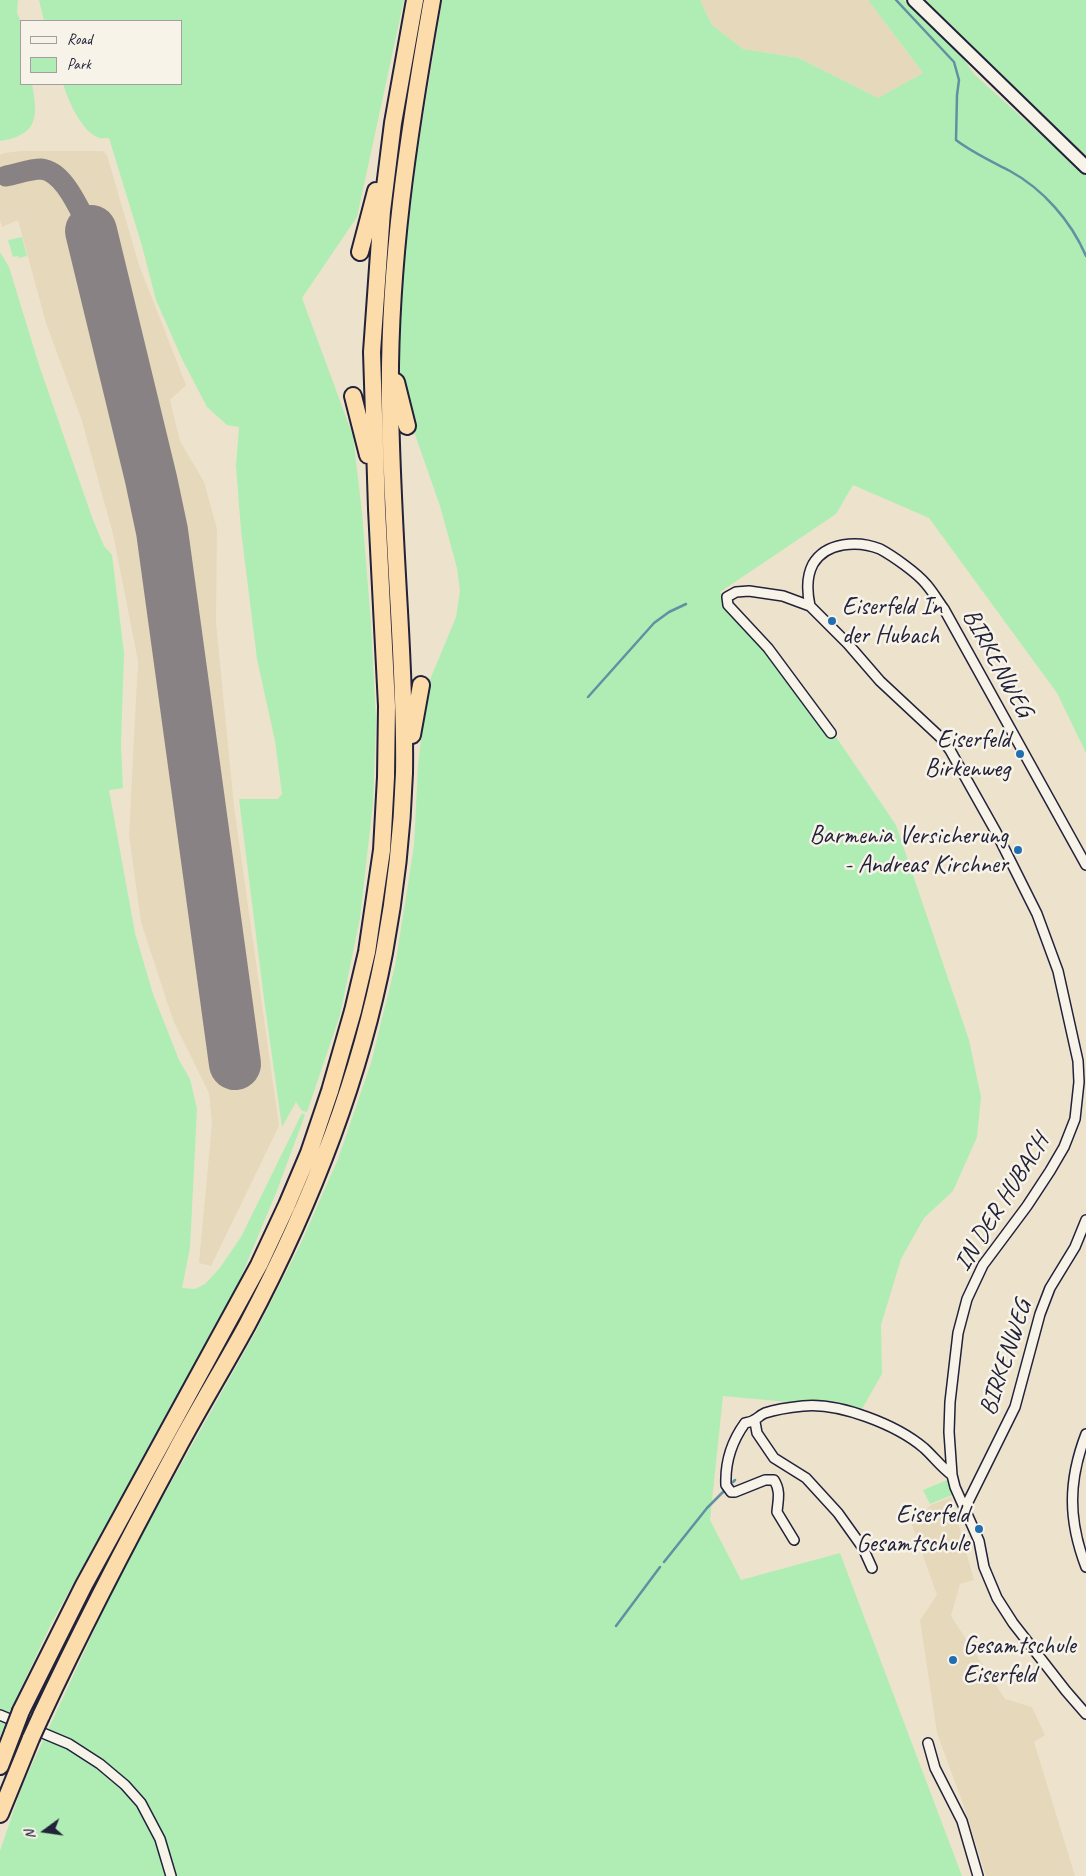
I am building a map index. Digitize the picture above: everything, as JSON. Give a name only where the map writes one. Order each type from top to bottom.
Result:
[{"type":"highway","points":[[0,1766],[21,1711],[84,1585],[259,1265],[309,1153],[330,1091],[353,1011],[367,952],[382,850],[387,706],[377,509],[372,352],[382,211],[393,123],[415,0]]},
{"type":"highway","points":[[0,1814],[41,1716],[100,1594],[176,1451],[248,1323],[302,1212],[324,1158],[354,1069],[384,954],[399,850],[404,776],[404,706],[393,508],[390,355],[393,280],[410,125],[432,0]]},
{"type":"highway","points":[[360,252],[393,123]]},
{"type":"highway","points":[[390,355],[407,426]]},
{"type":"highway","points":[[353,396],[369,461],[377,509]]},
{"type":"highway","points":[[404,776],[420,685]]},
{"type":"main road","points":[[914,0],[1086,167]]},
{"type":"street","name":"BIRKENWEG","points":[[810,606],[808,583],[813,565],[824,552],[844,545],[862,545],[880,549],[926,583],[944,610],[1086,865]]},
{"type":"street","name":"IN DER HUBACH","points":[[831,733],[768,648],[728,605],[726,601],[727,596],[749,591],[783,596],[810,606],[848,644],[880,681],[940,737],[950,750],[996,832],[1037,914],[1058,971],[1078,1062],[1079,1082],[1075,1119],[1064,1147],[1027,1206],[983,1265],[967,1299],[958,1333],[950,1402],[949,1432],[952,1475]]},
{"type":"street","name":"BIRKENWEG","points":[[965,1508],[1015,1407],[1040,1314],[1050,1288],[1075,1247],[1086,1220]]},
{"type":"street","points":[[794,1540],[777,1512],[780,1498],[778,1486],[774,1480],[765,1480],[735,1492],[731,1492],[726,1485],[726,1471],[736,1436],[746,1424],[755,1422],[765,1414],[804,1406],[856,1412],[896,1430],[917,1443],[952,1475],[979,1541],[988,1580],[997,1598],[1013,1622],[1086,1714]]},
{"type":"street","points":[[755,1422],[757,1433],[774,1458],[806,1478],[838,1513],[863,1548],[872,1568]]},
{"type":"street","points":[[1086,1434],[1078,1455],[1073,1490],[1072,1517],[1077,1542],[1086,1567]]},
{"type":"street","points":[[0,1715],[69,1744],[125,1785],[141,1803],[160,1839],[171,1876]]},
{"type":"street","points":[[928,1743],[935,1768],[962,1821],[978,1876]]},
{"type":"shaded area","points":[[700,0],[868,0],[923,73],[878,98],[799,58],[743,49],[712,25]]},
{"type":"shaded area","points":[[21,151],[103,151],[107,155],[139,265],[186,385],[170,400],[180,441],[204,482],[217,529],[216,623],[234,806],[279,1126],[211,1266],[199,1263],[212,1123],[209,1093],[173,1020],[141,922],[129,835],[138,661],[113,534],[82,421],[46,323],[18,220],[2,227],[0,220],[0,155]]},
{"type":"shaded area","name":"Gesamtschule Eiserfeld","points":[[951,1497],[974,1580],[960,1584],[951,1616],[1005,1699],[1032,1707],[1045,1735],[1034,1742],[1075,1876],[986,1876],[962,1801],[937,1733],[920,1620],[937,1595],[912,1525],[931,1505]]},
{"type":"green space","points":[[0,0],[18,0],[17,13],[20,20],[20,85],[32,85],[35,115],[29,129],[13,138],[0,141]]},
{"type":"green space","points":[[39,0],[404,0],[357,217],[302,298],[353,436],[362,512],[376,720],[373,803],[360,918],[340,1015],[307,1112],[302,1111],[296,1102],[282,1127],[239,799],[278,799],[282,794],[275,741],[257,659],[241,530],[236,466],[239,427],[227,425],[207,407],[182,359],[156,300],[142,246],[109,138],[98,138],[86,128],[72,106],[63,85],[182,85],[182,20],[44,20]]},
{"type":"green space","points":[[442,0],[700,0],[712,25],[743,49],[799,58],[878,98],[923,73],[868,0],[904,0],[959,53],[975,75],[1086,175],[1086,753],[1057,693],[929,518],[853,485],[836,514],[720,592],[813,703],[896,825],[969,1040],[981,1097],[977,1137],[953,1191],[924,1218],[901,1259],[881,1325],[882,1374],[862,1409],[723,1396],[710,1520],[741,1580],[840,1553],[962,1876],[0,1876],[0,1851],[22,1786],[124,1566],[255,1333],[300,1245],[338,1159],[371,1063],[395,966],[414,846],[418,765],[427,687],[456,617],[460,591],[457,568],[440,506],[398,386],[400,289],[417,154]]},
{"type":"green space","points":[[925,0],[1086,0],[1086,155],[1076,146]]},
{"type":"green space","points":[[22,237],[27,256],[13,257],[8,240]]},
{"type":"green space","points":[[0,252],[9,267],[39,365],[93,520],[104,546],[112,555],[124,653],[121,744],[123,788],[109,790],[135,933],[153,994],[179,1060],[190,1079],[197,1109],[190,1248],[182,1288],[195,1289],[205,1284],[219,1269],[241,1237],[302,1113],[305,1115],[276,1193],[238,1284],[51,1624],[0,1737]]},
{"type":"green space","points":[[950,1479],[957,1493],[930,1504],[923,1490]]},
{"type":"waterway","points":[[896,0],[954,62],[959,80],[956,140],[1022,178],[1034,187],[1064,218],[1086,256]]},
{"type":"waterway","points":[[588,697],[654,623],[669,612],[686,604]]},
{"type":"waterway","points":[[664,1562],[707,1508],[725,1490]]},
{"type":"waterway","points":[[616,1626],[660,1567]]},
{"type":"taxiway","points":[[6,176],[37,169],[50,171],[64,184],[71,194],[91,231]]},
{"type":"runway","points":[[91,231],[162,531],[235,1064]]},
{"type":"place","name":"Eiserfeld In der Hubach","points":[[832,621]]},
{"type":"place","name":"Eiserfeld Birkenweg","points":[[1020,754]]},
{"type":"place","name":"Barmenia Versicherung - Andreas Kirchner","points":[[1018,850]]},
{"type":"place","name":"Eiserfeld Gesamtschule","points":[[979,1529]]},
{"type":"place","name":"Gesamtschule Eiserfeld","points":[[953,1660]]}]
